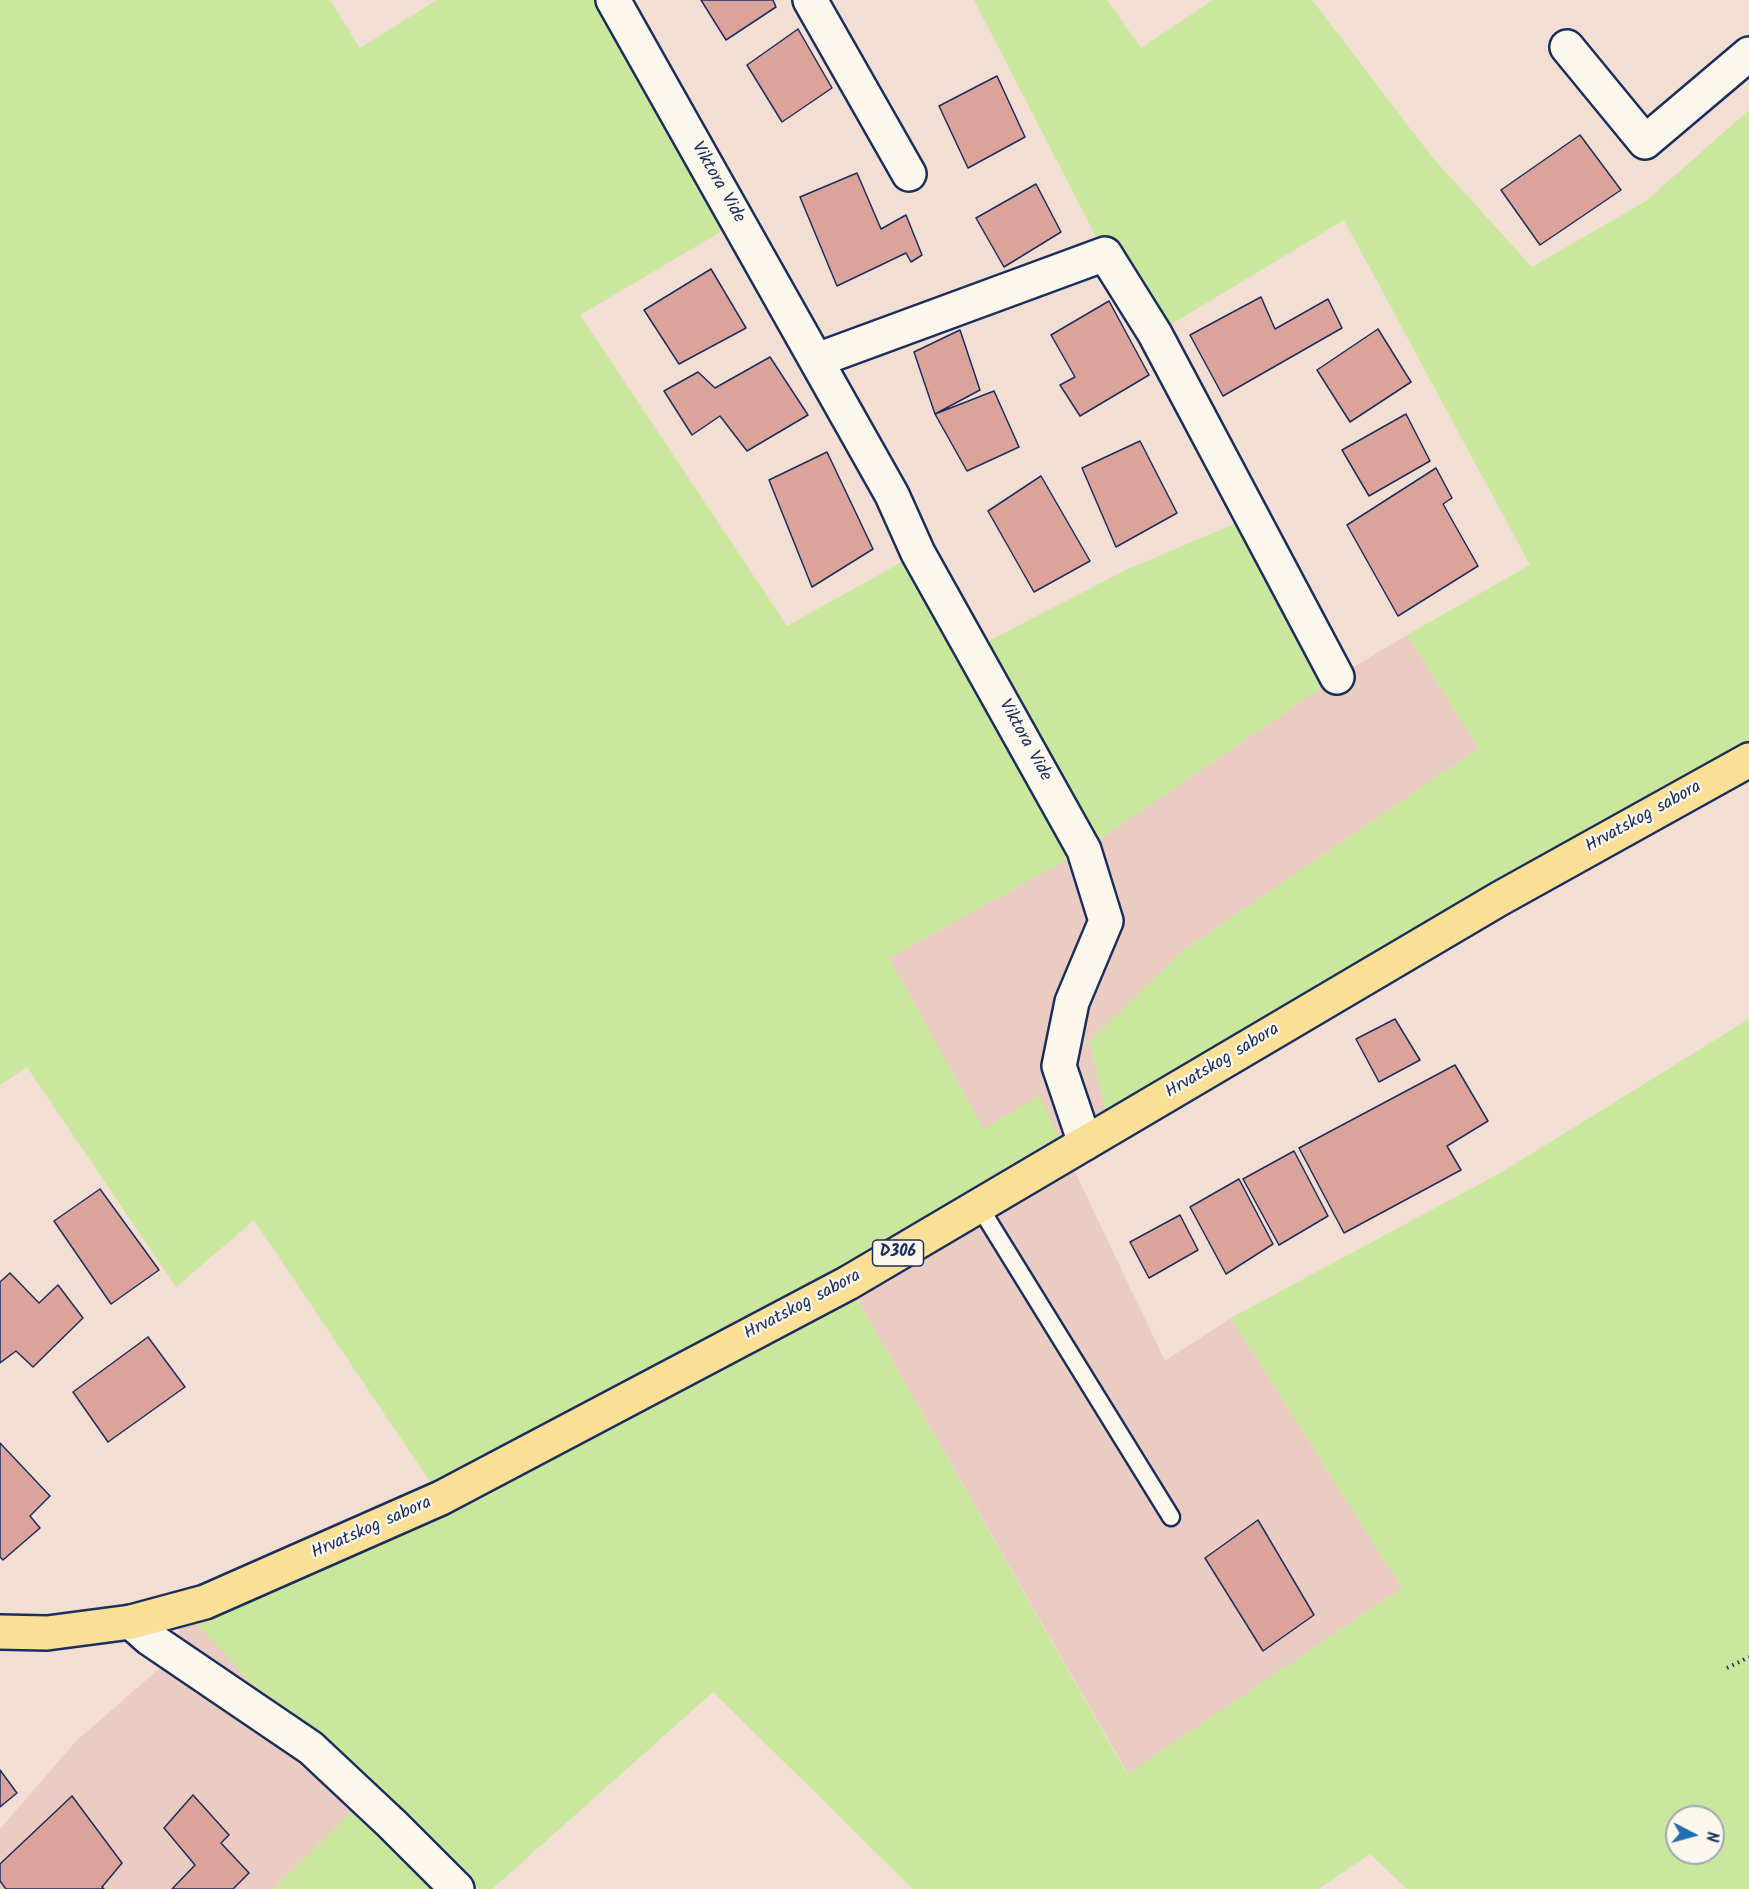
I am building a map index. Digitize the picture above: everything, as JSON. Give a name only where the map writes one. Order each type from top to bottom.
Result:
[{"type":"main road","name":"Hrvatskog sabora","points":[[0,1632],[47,1633],[131,1622],[204,1602],[441,1498],[848,1283],[1499,899],[1749,760]]},
{"type":"street","points":[[810,0],[909,174]]},
{"type":"street","name":"Viktora Vide","points":[[619,2],[892,495],[918,553],[1084,850],[1106,921],[1072,1002],[1059,1066],[1086,1143]]},
{"type":"street","points":[[1567,47],[1645,142],[1749,54]]},
{"type":"street","points":[[817,360],[1105,254],[1161,344],[1337,677]]},
{"type":"street","points":[[131,1622],[149,1638],[311,1748],[457,1889]]},
{"type":"lane","points":[[979,1206],[1171,1517]]},
{"type":"path","points":[[1727,1668],[1749,1657]]},
{"type":"shaded area","points":[[1407,635],[1479,748],[1184,950],[1089,1041],[1110,1129],[1067,1155],[1165,1361],[1231,1318],[1402,1588],[1128,1774],[848,1283],[984,1130],[889,958],[1084,850],[1337,677]]},
{"type":"shaded area","points":[[182,1607],[311,1748],[365,1798],[273,1889],[0,1889],[0,1829],[76,1741],[175,1655]]},
{"type":"green space","points":[[0,0],[330,0],[360,48],[437,0],[613,0],[739,221],[580,315],[787,626],[918,553],[973,649],[1126,570],[1253,516],[1337,677],[1084,850],[889,958],[984,1129],[1040,1095],[1066,1154],[848,1283],[1127,1774],[1402,1588],[1231,1318],[1502,1172],[1749,1019],[1749,1889],[1407,1889],[1370,1854],[1318,1889],[913,1889],[713,1692],[492,1889],[273,1889],[365,1798],[311,1748],[182,1607],[441,1498],[254,1220],[176,1287],[27,1067],[0,1085]]},
{"type":"green space","points":[[974,0],[1107,0],[1141,48],[1213,0],[1312,0],[1432,157],[1532,267],[1646,201],[1749,110],[1749,760],[1110,1129],[1089,1041],[1184,950],[1479,748],[1407,635],[1530,565],[1344,220],[1155,334],[1105,254]]},
{"type":"building","points":[[701,0],[773,0],[776,7],[726,40]]},
{"type":"building","points":[[798,29],[832,88],[782,122],[747,65]]},
{"type":"building","points":[[997,76],[1025,137],[968,168],[939,106]]},
{"type":"building","points":[[1580,135],[1621,190],[1540,245],[1501,190]]},
{"type":"building","points":[[857,173],[881,229],[906,215],[922,255],[911,262],[906,253],[837,286],[800,197]]},
{"type":"building","points":[[1036,184],[1061,232],[1004,267],[976,218]]},
{"type":"building","points":[[711,269],[746,328],[679,364],[644,310]]},
{"type":"building","points":[[1261,297],[1275,329],[1328,299],[1342,328],[1223,396],[1190,335]]},
{"type":"building","points":[[1109,301],[1149,375],[1080,416],[1060,385],[1075,377],[1051,335]]},
{"type":"building","points":[[1378,329],[1411,382],[1350,422],[1317,370]]},
{"type":"building","points":[[960,330],[980,390],[935,414],[914,352]]},
{"type":"building","points":[[770,357],[808,415],[747,451],[720,416],[692,435],[664,391],[698,372],[715,388]]},
{"type":"building","points":[[994,391],[1019,447],[967,471],[935,414]]},
{"type":"building","points":[[1406,414],[1430,461],[1369,496],[1342,450]]},
{"type":"building","points":[[1140,441],[1177,513],[1116,547],[1082,468]]},
{"type":"building","points":[[827,452],[873,549],[812,587],[769,480]]},
{"type":"building","points":[[1436,468],[1452,498],[1443,504],[1478,566],[1398,616],[1347,525]]},
{"type":"building","points":[[1041,476],[1090,561],[1034,592],[988,511]]},
{"type":"building","points":[[1395,1019],[1420,1060],[1379,1082],[1356,1039]]},
{"type":"building","points":[[1455,1065],[1488,1121],[1447,1146],[1461,1170],[1344,1233],[1299,1148]]},
{"type":"building","points":[[1294,1151],[1328,1216],[1279,1245],[1243,1179]]},
{"type":"building","points":[[1239,1179],[1273,1244],[1226,1274],[1190,1207]]},
{"type":"building","points":[[100,1189],[159,1270],[111,1304],[54,1221]]},
{"type":"building","points":[[1180,1215],[1198,1250],[1149,1278],[1130,1242]]},
{"type":"building","points":[[10,1273],[39,1303],[58,1285],[83,1318],[33,1367],[16,1351],[0,1363],[0,1282]]},
{"type":"building","points":[[148,1337],[185,1387],[108,1442],[73,1392]]},
{"type":"building","points":[[0,1443],[50,1496],[30,1516],[40,1528],[3,1560],[0,1557]]},
{"type":"building","points":[[1258,1520],[1314,1615],[1263,1651],[1205,1558]]},
{"type":"building","points":[[0,1770],[17,1793],[0,1807]]},
{"type":"building","points":[[193,1795],[229,1835],[221,1843],[249,1873],[233,1889],[172,1889],[195,1865],[164,1828]]},
{"type":"building","points":[[72,1796],[122,1863],[102,1887],[104,1889],[6,1889],[0,1881],[0,1864]]}]
